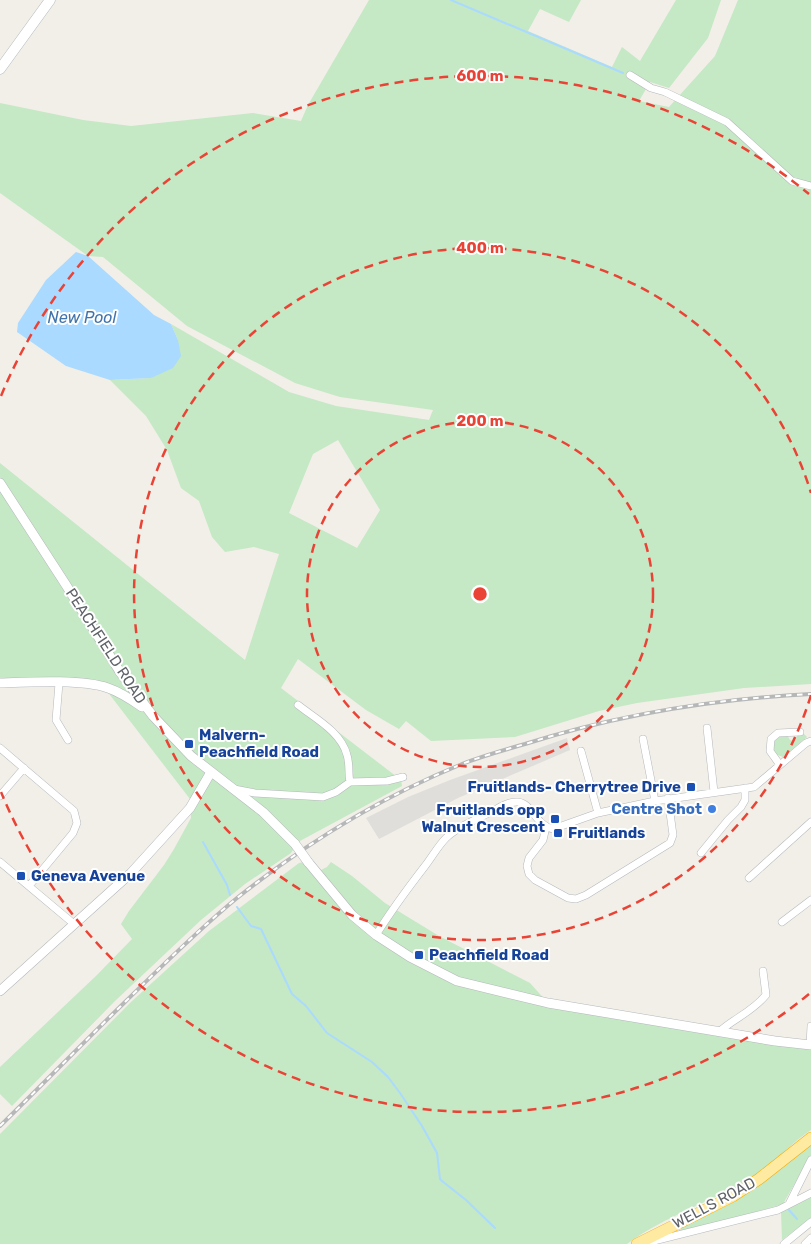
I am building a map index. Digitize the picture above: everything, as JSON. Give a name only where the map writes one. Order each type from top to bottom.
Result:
[{"type":"highway","name":"WELLS ROAD","points":[[639,1243],[733,1196],[759,1180],[811,1138]]},
{"type":"main road","points":[[0,68],[50,0]]},
{"type":"street","points":[[630,75],[651,88],[665,92],[727,122],[792,181],[811,186]]},
{"type":"street","name":"PEACHFIELD ROAD","points":[[0,483],[66,584],[120,672],[152,716],[191,756],[263,812],[295,844],[352,914],[376,935],[410,957],[457,981],[540,1002],[719,1032],[811,1045]]},
{"type":"street","points":[[0,683],[59,683],[106,687],[132,701],[152,716]]},
{"type":"street","points":[[59,683],[56,720],[68,740]]},
{"type":"street","points":[[298,705],[337,735],[344,743],[348,756],[350,782]]},
{"type":"street","points":[[707,728],[714,792]]},
{"type":"street","points":[[780,765],[770,751],[771,739],[778,734],[795,734]]},
{"type":"street","points":[[643,739],[655,801]]},
{"type":"street","points":[[376,935],[394,906],[446,838],[507,804],[516,802],[523,804],[533,812],[540,824],[553,829],[598,813],[668,798],[754,787],[806,743],[811,741]]},
{"type":"street","points":[[0,748],[74,811],[77,823],[73,834],[29,886]]},
{"type":"street","points":[[581,751],[598,813]]},
{"type":"street","points":[[0,796],[24,768]]},
{"type":"street","points":[[0,991],[131,873],[190,808],[211,772]]},
{"type":"street","name":"PEACHFIELD ROAD","points":[[234,789],[256,793],[323,797],[336,792],[350,782],[387,781],[403,777]]},
{"type":"street","points":[[701,852],[728,820],[742,807],[745,800],[745,788]]},
{"type":"street","points":[[546,827],[543,840],[529,858],[527,866],[529,874],[568,898],[576,899],[586,895],[670,844],[674,835],[668,798]]},
{"type":"street","points":[[748,878],[811,822]]},
{"type":"street","points":[[0,862],[74,924]]},
{"type":"street","points":[[782,922],[811,900]]},
{"type":"street","points":[[719,1032],[751,1010],[766,995],[763,971]]},
{"type":"street","points":[[811,1026],[811,1045]]},
{"type":"street","points":[[789,1204],[811,1160]]},
{"type":"street","points":[[639,1243],[650,1242],[778,1210],[811,1193]]},
{"type":"street","points":[[784,1244],[811,1222]]},
{"type":"street","points":[[805,1244],[811,1238]]},
{"type":"shaded area","points":[[567,738],[570,750],[458,798],[379,839],[366,818],[408,797],[450,780]]},
{"type":"green space","points":[[369,0],[581,0],[569,22],[540,9],[528,31],[612,67],[622,47],[640,61],[676,0],[721,0],[708,38],[669,88],[650,82],[639,101],[669,107],[715,56],[738,0],[811,0],[811,684],[744,688],[637,703],[599,711],[515,737],[431,741],[406,721],[399,729],[366,710],[298,659],[281,688],[401,780],[402,786],[298,842],[291,853],[245,884],[201,920],[115,1001],[12,1106],[0,1094],[0,1067],[132,939],[121,924],[164,865],[191,818],[190,799],[100,682],[0,679],[0,463],[245,660],[279,554],[254,547],[225,552],[212,537],[199,501],[181,488],[167,450],[146,416],[110,380],[151,378],[178,340],[171,324],[289,392],[336,406],[429,420],[433,410],[340,397],[295,383],[187,326],[103,257],[88,256],[0,193],[0,103],[83,120],[131,126],[253,113],[301,121],[308,105]],"holes":[[[338,440],[380,510],[357,548],[289,513],[313,454]]]},
{"type":"green space","points":[[803,733],[807,737],[783,757],[775,754],[773,749],[775,737],[787,735],[790,740],[795,741],[797,736]]},
{"type":"green space","points":[[311,861],[321,870],[331,862],[352,876],[385,903],[439,936],[530,983],[548,1003],[811,1045],[811,1130],[752,1178],[672,1217],[627,1244],[0,1244],[0,1134],[131,1002],[209,931],[299,863]]},
{"type":"green space","points":[[811,1143],[811,1155],[783,1204],[673,1236],[693,1221],[723,1208],[741,1197],[772,1175]]},
{"type":"green space","points":[[811,1194],[811,1218],[782,1240],[781,1212]]},
{"type":"water","name":"New Pool","points":[[76,252],[88,256],[154,315],[171,324],[178,340],[181,356],[173,368],[151,378],[110,380],[66,366],[17,332],[18,323],[46,280]]},
{"type":"waterway","points":[[451,0],[623,73]]},
{"type":"waterway","points":[[203,842],[227,885],[230,895]]},
{"type":"waterway","points":[[237,907],[251,926],[261,929],[292,994],[306,1006],[327,1033],[372,1062],[388,1077],[400,1093],[437,1153],[440,1179],[466,1200],[495,1228]]},
{"type":"waterway","points":[[789,1210],[797,1219]]},
{"type":"railway","points":[[0,1126],[194,935],[237,898],[289,859],[345,823],[402,791],[493,753],[596,724],[702,704],[811,694]]},
{"type":"place","name":"Malvern- Peachfield Road","points":[[189,744]]},
{"type":"place","name":"Fruitlands- Cherrytree Drive","points":[[691,787]]},
{"type":"place","name":"Centre Shot","points":[[712,809]]},
{"type":"place","name":"Fruitlands opp Walnut Crescent","points":[[555,819]]},
{"type":"place","name":"Fruitlands","points":[[558,833]]},
{"type":"place","name":"Geneva Avenue","points":[[21,876]]},
{"type":"place","name":"Peachfield Road","points":[[419,955]]}]
